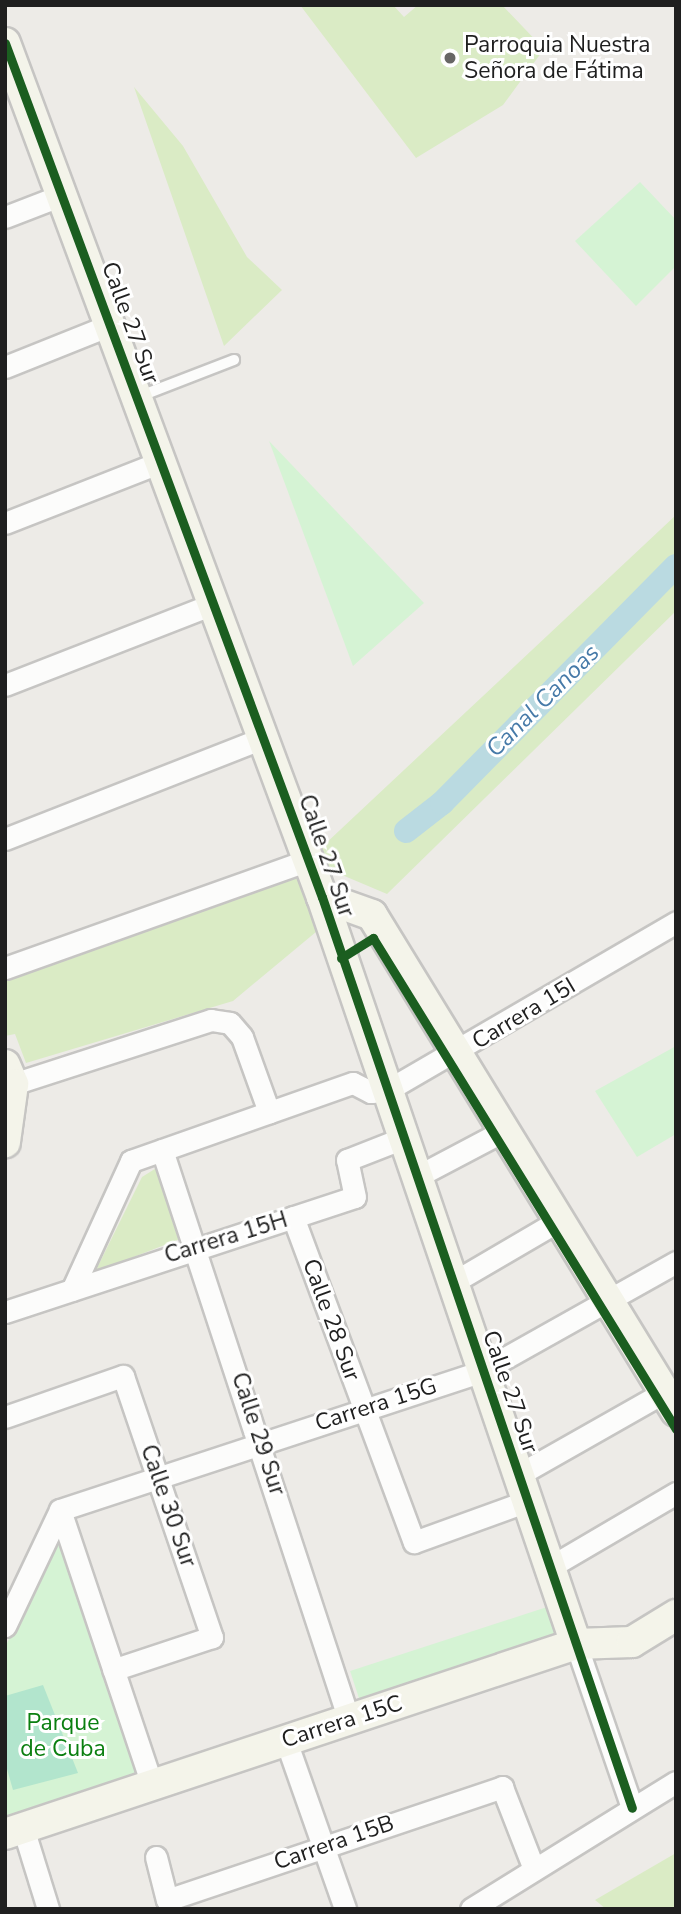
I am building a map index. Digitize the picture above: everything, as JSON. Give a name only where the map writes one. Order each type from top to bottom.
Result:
[{"type":"street","name":"Calle 27 Sur","points":[[5,43],[322,897],[632,1808]]},
{"type":"street","points":[[5,217],[62,195]]},
{"type":"street","points":[[5,367],[110,325]]},
{"type":"street","points":[[5,523],[161,462]]},
{"type":"street","points":[[5,685],[214,604]]},
{"type":"street","points":[[5,839],[263,738]]},
{"type":"street","points":[[5,968],[308,860]]},
{"type":"street","points":[[322,897],[372,915],[670,1402],[522,1488]]},
{"type":"street","name":"Carrera 15I","points":[[386,1091],[458,1053],[676,922]]},
{"type":"street","points":[[5,1142],[9,1074],[211,1020],[230,1023],[242,1037],[269,1112]]},
{"type":"street","points":[[72,1290],[131,1161],[353,1083],[386,1091]]},
{"type":"street","points":[[416,1177],[505,1130]]},
{"type":"street","name":"Carrera 15H","points":[[5,1312],[196,1245],[355,1197],[347,1160],[402,1138]]},
{"type":"street","name":"Calle 29 Sur","points":[[162,1150],[261,1443],[348,1720]]},
{"type":"street","name":"Calle 28 Sur","points":[[293,1217],[414,1542],[522,1488]]},
{"type":"street","points":[[452,1283],[560,1220]]},
{"type":"street","name":"Carrera 15G","points":[[60,1510],[482,1371],[610,1303],[676,1262]]},
{"type":"street","name":"Calle 30 Sur","points":[[5,1417],[123,1376],[212,1637],[113,1670]]},
{"type":"street","points":[[550,1567],[676,1493]]},
{"type":"street","points":[[7,1620],[60,1510]]},
{"type":"street","points":[[60,1510],[152,1785]]},
{"type":"street","name":"Carrera 15C","points":[[14,1831],[576,1644],[632,1643],[676,1615]]},
{"type":"street","points":[[286,1741],[345,1909]]},
{"type":"street","points":[[471,1909],[676,1782]]},
{"type":"street","name":"Carrera 15B","points":[[156,1857],[167,1900],[502,1787],[534,1869]]},
{"type":"street","points":[[14,1831],[48,1909]]},
{"type":"lane","points":[[137,398],[234,360]]},
{"type":"green space","points":[[300,5],[393,5],[404,17],[418,5],[502,5],[544,49],[503,105],[416,158]]},
{"type":"green space","points":[[134,87],[183,146],[247,257],[282,290],[224,346]]},
{"type":"green space","points":[[640,182],[676,220],[676,266],[636,306],[575,241]]},
{"type":"green space","points":[[269,441],[424,603],[353,666]]},
{"type":"green space","points":[[676,515],[676,611],[387,894],[309,861],[328,922],[233,1001],[26,1063],[15,1034],[5,1036],[5,968],[308,860]]},
{"type":"green space","points":[[676,1046],[676,1134],[637,1157],[595,1091]]},
{"type":"green space","points":[[158,1167],[180,1239],[95,1272],[142,1177]]},
{"type":"green space","name":"Parque de Cuba","points":[[61,1537],[136,1774],[5,1816],[5,1647]]},
{"type":"green space","points":[[547,1607],[558,1640],[361,1704],[350,1671]]},
{"type":"green space","points":[[43,1685],[78,1773],[13,1790],[5,1762],[5,1696]]},
{"type":"green space","points":[[676,1853],[676,1909],[606,1909],[595,1900]]},
{"type":"waterway","name":"Canal Canoas","points":[[406,831],[442,803],[676,566]]},
{"type":"cycle path","points":[[5,43],[322,897],[632,1808]]},
{"type":"cycle path","points":[[341,958],[373,938],[676,1429]]},
{"type":"place","name":"Parroquia Nuestra Señora de Fátima","points":[[450,58]]}]
